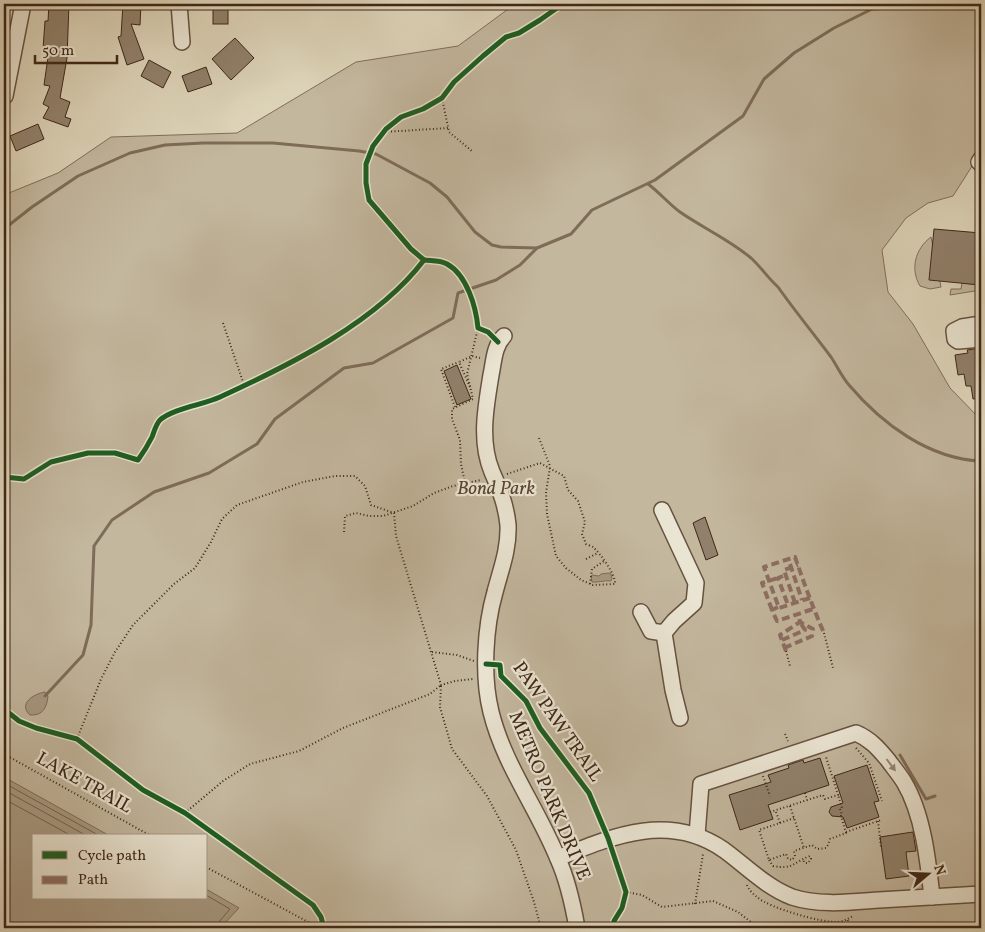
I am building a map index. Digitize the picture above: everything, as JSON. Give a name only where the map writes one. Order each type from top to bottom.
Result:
[{"type":"street","points":[[5,96],[23,4]]},
{"type":"street","points":[[179,4],[182,42]]},
{"type":"street","points":[[981,324],[962,327],[954,331],[956,347],[960,350],[981,347]]},
{"type":"street","points":[[955,339],[958,341],[981,338]]},
{"type":"street","name":"METRO PARK DRIVE","points":[[501,339],[487,396],[485,442],[492,471],[504,498],[508,526],[507,548],[490,612],[481,663],[496,731],[519,782],[558,858],[570,892],[577,928]]},
{"type":"street","points":[[662,510],[696,583],[694,603],[664,633],[673,690],[680,718]]},
{"type":"street","points":[[641,612],[651,631],[664,633]]},
{"type":"street","points":[[700,841],[701,784],[855,740],[870,740],[904,782],[916,807],[929,871],[932,897]]},
{"type":"street","points":[[558,858],[608,838],[634,832],[665,830],[723,850],[764,882],[793,897],[822,903],[981,894]]},
{"type":"path","points":[[436,102],[448,92]]},
{"type":"path","points":[[442,98],[448,132],[473,152]]},
{"type":"path","points":[[382,134],[394,123]]},
{"type":"path","points":[[382,134],[448,128]]},
{"type":"path","points":[[223,323],[244,385]]},
{"type":"path","points":[[465,483],[461,464],[460,440],[452,419],[452,409],[473,399],[468,374],[478,325],[501,339]]},
{"type":"path","points":[[455,408],[441,369],[472,356]]},
{"type":"path","points":[[459,362],[473,396]]},
{"type":"path","points":[[236,389],[252,381]]},
{"type":"path","points":[[344,532],[345,516],[356,513],[369,516],[383,516],[413,506],[434,493],[540,463],[550,468],[564,476],[568,490],[578,501],[585,522],[582,534],[586,544],[594,548],[604,561],[616,580],[615,584],[590,584],[581,580],[572,574],[556,556],[547,514],[546,494],[550,468],[539,438]]},
{"type":"path","points":[[77,739],[101,679],[124,638],[133,625],[174,584],[195,568],[222,519],[237,505],[303,482],[335,476],[355,476],[365,486],[371,505],[394,513]]},
{"type":"path","points":[[394,513],[396,536],[441,685],[440,707],[452,750],[486,796],[516,850],[541,928]]},
{"type":"path","points":[[586,559],[598,553]]},
{"type":"path","points":[[590,584],[592,569],[604,561]]},
{"type":"path","points":[[824,634],[833,668]]},
{"type":"path","points":[[786,650],[790,666]]},
{"type":"path","points":[[432,652],[457,655],[481,663]]},
{"type":"path","points":[[185,813],[223,781],[250,764],[299,751],[343,728],[430,694],[441,685],[455,680],[477,679]]},
{"type":"path","points":[[785,734],[789,747]]},
{"type":"path","points":[[70,737],[84,744]]},
{"type":"path","points":[[855,740],[868,763],[882,801]]},
{"type":"path","points":[[824,752],[842,808],[840,809],[842,815],[840,816],[846,832]]},
{"type":"path","points":[[761,772],[770,796]]},
{"type":"path","points":[[805,793],[807,800]]},
{"type":"path","points":[[770,812],[823,795],[825,799],[838,795]]},
{"type":"path","points":[[790,806],[804,848]]},
{"type":"path","points":[[177,809],[193,819]]},
{"type":"path","points":[[776,810],[780,823]]},
{"type":"path","points":[[794,818],[759,830],[769,860],[773,866],[784,868],[793,866],[802,859]]},
{"type":"path","points":[[769,860],[812,845],[816,848],[826,848],[830,843],[830,839],[879,820],[882,847]]},
{"type":"path","points":[[695,904],[700,841]]},
{"type":"path","points":[[786,854],[788,859],[792,860],[795,856],[794,851]]},
{"type":"path","points":[[208,868],[308,922],[314,928]]},
{"type":"path","points":[[623,883],[626,892],[624,900]]},
{"type":"path","points":[[626,892],[642,894],[662,907],[713,901],[738,912],[752,923],[769,928]]},
{"type":"green space","name":"Bond Park","points":[[515,4],[981,4],[981,152],[953,196],[928,203],[906,218],[882,250],[888,292],[913,324],[950,388],[981,420],[981,928],[4,928],[4,195],[58,173],[111,137],[237,133],[356,62],[458,46]]},
{"type":"green space","points":[[931,237],[941,287],[930,289],[920,286],[915,273],[915,266],[921,247]]},
{"type":"green space","points":[[981,274],[981,290],[950,295],[951,289],[961,289],[962,283],[980,285]]},
{"type":"water","points":[[609,573],[612,578],[611,581],[592,582],[592,575],[599,576]]},
{"type":"water","points":[[45,692],[48,696],[44,710],[38,714],[30,715],[27,711],[26,703],[32,697]]},
{"type":"water","points":[[4,777],[106,834],[32,834],[32,900],[208,900],[208,890],[239,908],[222,928],[4,928]]},
{"type":"building","points":[[49,4],[69,4],[67,58],[60,98],[70,102],[65,117],[71,119],[68,127],[43,118],[49,107],[43,104],[50,86],[44,85],[49,50],[43,49],[45,21],[48,21]]},
{"type":"building","points":[[123,4],[141,4],[140,25],[131,24],[144,59],[127,65],[118,37],[121,36]]},
{"type":"building","points":[[213,4],[228,4],[228,24],[213,24]]},
{"type":"building","points":[[235,38],[254,58],[231,80],[212,59]]},
{"type":"building","points":[[149,60],[171,72],[163,88],[141,76]]},
{"type":"building","points":[[206,67],[212,84],[188,92],[182,76]]},
{"type":"building","points":[[38,124],[44,139],[16,151],[10,136]]},
{"type":"building","points":[[934,229],[981,233],[980,285],[929,280]]},
{"type":"building","points":[[981,348],[981,398],[973,399],[971,386],[966,386],[964,374],[958,375],[955,355],[968,353],[967,350]]},
{"type":"building","points":[[457,365],[471,399],[457,405],[444,371]]},
{"type":"building","points":[[705,517],[718,555],[706,560],[693,523]]},
{"type":"building","points":[[820,758],[829,785],[768,805],[773,819],[740,830],[729,795],[771,782],[768,775],[789,768],[788,765],[803,760],[804,763]]},
{"type":"building","points":[[867,765],[879,801],[874,802],[879,817],[847,828],[843,817],[832,816],[829,812],[831,807],[843,803],[834,776]]},
{"type":"building","points":[[913,832],[916,851],[906,852],[909,876],[886,879],[880,837]]},
{"type":"waterway","points":[[45,696],[83,655],[91,625],[94,546],[112,520],[154,492],[209,473],[257,444],[275,419],[344,368],[373,363],[453,318],[458,293],[496,280],[520,265],[537,248],[571,234],[592,210],[655,180],[743,116],[764,79],[794,53],[834,28],[872,9],[914,7],[921,4]]},
{"type":"waterway","points":[[4,229],[32,207],[78,176],[130,153],[165,145],[273,143],[376,154],[430,183],[447,197],[475,232],[492,245],[537,248]]},
{"type":"waterway","points":[[648,184],[680,212],[734,245],[755,261],[778,287],[831,357],[846,382],[876,413],[908,437],[925,446],[943,454],[981,461]]},
{"type":"waterway","points":[[900,755],[926,799],[935,796]]},
{"type":"marked path","points":[[810,598],[779,608],[764,567],[795,557],[824,633]]},
{"type":"marked path","points":[[790,564],[802,600]]},
{"type":"marked path","points":[[795,603],[784,570],[798,565]]},
{"type":"marked path","points":[[783,576],[778,578],[788,605]]},
{"type":"marked path","points":[[772,610],[762,583],[778,578]]},
{"type":"marked path","points":[[778,607],[772,610],[777,621],[813,609]]},
{"type":"marked path","points":[[786,651],[780,635],[800,622],[799,616]]},
{"type":"marked path","points":[[782,640],[805,630],[800,622]]},
{"type":"marked path","points":[[784,648],[812,636],[813,629],[800,622]]},
{"type":"cycle path","points":[[424,260],[411,249],[369,200],[366,183],[366,164],[373,146],[386,129],[401,117],[423,109],[442,98],[454,82],[506,37],[519,33],[540,20],[557,8],[559,4]]},
{"type":"cycle path","points":[[4,477],[24,479],[51,462],[88,453],[115,453],[138,460],[160,420],[173,412],[213,400],[275,371],[331,340],[382,303],[405,282],[424,260],[438,261],[454,269],[465,284],[473,301],[478,328],[488,332],[498,342]]},
{"type":"cycle path","name":"PAW PAW TRAIL","points":[[486,664],[500,665],[501,676],[526,701],[540,728],[589,793],[608,838],[626,892],[622,908],[614,921],[613,928]]},
{"type":"cycle path","points":[[4,709],[19,721],[36,728],[77,739],[143,790],[185,813],[313,905],[321,917],[324,928]]}]
